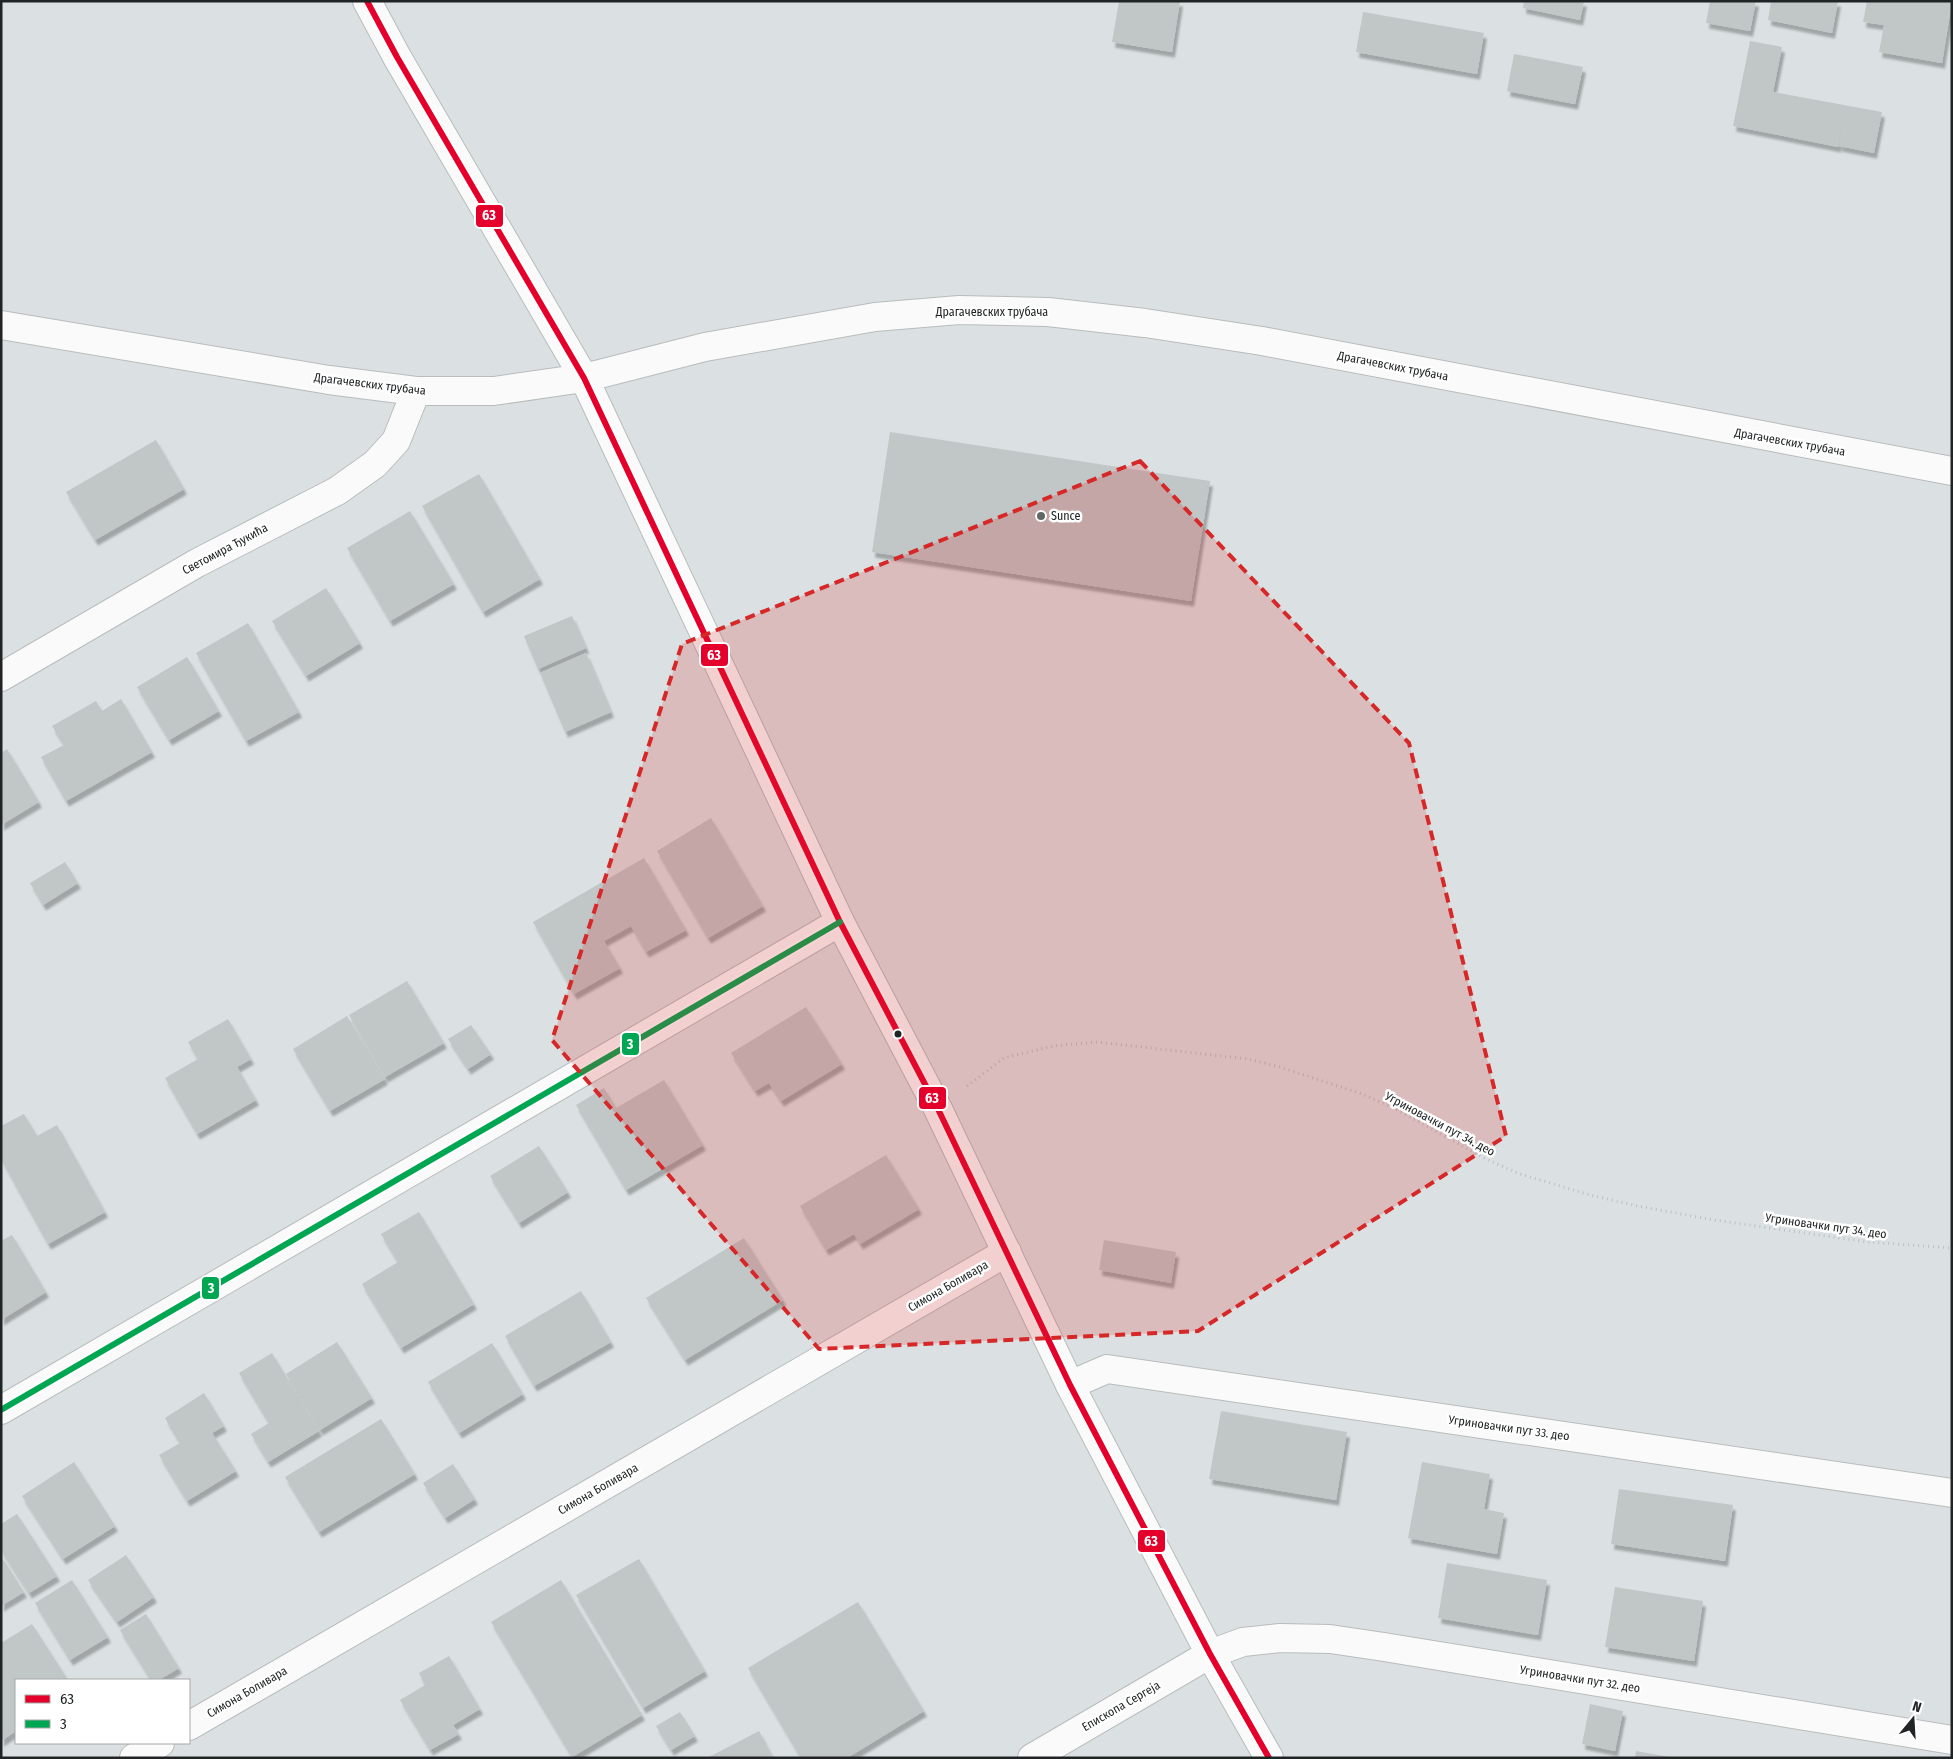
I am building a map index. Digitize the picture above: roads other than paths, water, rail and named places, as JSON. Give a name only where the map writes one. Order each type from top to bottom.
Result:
[{"type":"street","points":[[367,1],[584,378],[840,922],[938,1109],[1070,1385],[1210,1654],[1269,1758]]},
{"type":"street","name":"Драгачевских трубача","points":[[1,325],[329,380],[416,391],[494,391],[584,378],[705,348],[875,317],[959,310],[1048,312],[1146,323],[1262,341],[1952,471]]},
{"type":"street","name":"Светомира Ђукића","points":[[1,677],[197,563],[337,491],[375,464],[396,441],[416,391]]},
{"type":"street","points":[[1,1410],[840,922]]},
{"type":"street","name":"Симона Боливара","points":[[190,1725],[1007,1252]]},
{"type":"street","name":"Угриновачки пут 33. део","points":[[1070,1385],[1107,1369],[1952,1493]]},
{"type":"street","name":"Угриновачки пут 32. део","points":[[1210,1654],[1243,1642],[1280,1638],[1330,1639],[1952,1740]]},
{"type":"street","name":"Епископа Сергеја","points":[[1032,1758],[1210,1654]]},
{"type":"street","points":[[134,1758],[158,1744]]},
{"type":"place","name":"Sunce","points":[[1041,516]]}]
